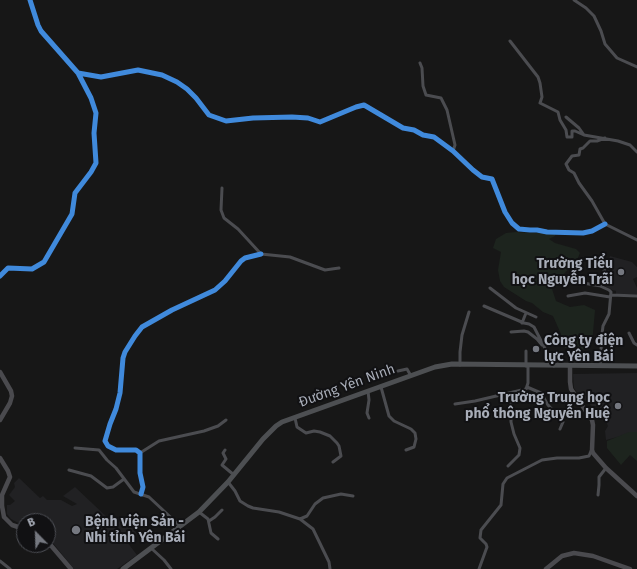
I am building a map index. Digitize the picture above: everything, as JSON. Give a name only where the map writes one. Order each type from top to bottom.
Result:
[{"type":"main road","name":"Đường Yên Ninh","points":[[123,569],[200,512],[228,482],[272,429],[282,422],[435,367],[460,364],[527,366],[637,366]]},
{"type":"street","points":[[0,276],[6,269],[32,269],[46,259],[72,214],[74,195],[96,163],[94,133],[95,110],[88,91],[78,74],[41,31],[30,0]]},
{"type":"street","points":[[574,0],[586,8],[594,16],[601,30],[605,44],[617,58],[637,68]]},
{"type":"street","points":[[510,41],[538,77],[542,98],[540,103],[558,112],[568,138],[572,137],[572,131],[575,131],[589,137],[618,141],[633,148],[637,152]]},
{"type":"street","points":[[420,63],[422,68],[423,86],[426,95],[441,98],[447,110],[455,145],[453,151]]},
{"type":"street","points":[[78,74],[101,77],[138,70],[162,75],[177,82],[187,89],[209,115],[226,121],[253,118],[292,117],[308,118],[320,122],[356,106],[364,105],[403,128],[434,137],[453,151],[482,177],[492,179],[505,212],[512,223],[519,229],[547,232],[587,233],[604,224]]},
{"type":"street","points":[[566,117],[579,128],[584,135]]},
{"type":"street","points":[[605,138],[597,141],[590,141],[580,149],[579,155],[572,156],[566,164],[569,170],[574,173],[579,183],[592,201],[604,224],[637,240]]},
{"type":"street","points":[[633,148],[637,143]]},
{"type":"street","points":[[222,188],[221,210],[224,218],[238,229],[260,254]]},
{"type":"street","points":[[140,453],[136,450],[116,450],[107,445],[105,440],[116,410],[120,393],[123,358],[128,346],[146,325],[172,310],[215,290],[245,258],[260,254],[290,257],[325,270],[339,268]]},
{"type":"street","points":[[601,286],[600,283],[606,264]]},
{"type":"street","points":[[571,281],[601,286],[610,290],[609,314],[603,326],[600,366]]},
{"type":"street","points":[[490,288],[516,308],[536,317]]},
{"type":"street","points":[[568,296],[585,293],[610,296],[637,296]]},
{"type":"street","points":[[484,306],[522,323],[529,324],[534,328],[554,366]]},
{"type":"street","points":[[460,364],[462,335],[469,312]]},
{"type":"street","points":[[522,323],[526,313]]},
{"type":"street","points":[[511,332],[528,332],[537,338],[546,350]]},
{"type":"street","points":[[629,333],[634,343],[637,345]]},
{"type":"street","points":[[526,351],[527,387]]},
{"type":"street","points":[[570,366],[571,389],[592,420],[592,450],[594,456],[637,496]]},
{"type":"street","points":[[398,371],[407,369],[411,376]]},
{"type":"street","points":[[0,372],[11,390],[12,396],[10,404],[0,420]]},
{"type":"street","points":[[381,387],[389,416],[394,421],[411,429],[415,433],[416,439],[414,446],[406,450]]},
{"type":"street","points":[[455,404],[525,390],[527,387]]},
{"type":"street","points":[[527,387],[541,394],[548,405],[563,422],[560,429]]},
{"type":"street","points":[[368,392],[369,400],[367,413],[369,418]]},
{"type":"street","points":[[508,466],[519,455],[520,448],[511,422],[511,393]]},
{"type":"street","points":[[295,418],[297,427],[306,433],[314,431],[320,432],[330,436],[337,443],[341,456],[333,462]]},
{"type":"street","points":[[140,453],[160,441],[204,431],[218,426],[226,420]]},
{"type":"street","points":[[75,448],[99,450],[116,468],[134,492],[151,499],[180,526]]},
{"type":"street","points":[[225,450],[223,453],[226,459],[222,465],[234,475]]},
{"type":"street","points":[[479,569],[487,547],[480,538],[482,530],[500,505],[503,484],[507,478],[542,460],[589,456],[592,450]]},
{"type":"street","points":[[140,453],[140,473],[143,487],[141,494]]},
{"type":"street","points":[[0,458],[10,477],[2,495],[4,517],[16,526]]},
{"type":"street","points":[[598,495],[600,485],[599,477],[606,468]]},
{"type":"street","points":[[69,470],[91,476],[107,488],[113,487],[124,479]]},
{"type":"street","points":[[228,482],[235,491],[240,502],[253,508],[279,512],[300,519],[313,529],[329,562],[330,569]]},
{"type":"street","points":[[300,519],[306,517],[315,504],[323,498],[341,494],[353,496]]},
{"type":"street","points":[[209,521],[215,518],[222,510]]},
{"type":"street","points":[[200,512],[209,521],[211,533],[218,539]]},
{"type":"street","points":[[151,548],[166,562],[171,569]]},
{"type":"street","points":[[56,551],[71,569]]},
{"type":"street","points":[[546,569],[562,556],[574,553],[593,556],[630,569]]},
{"type":"street","points":[[0,561],[10,569]]},
{"type":"shaded area","points":[[506,233],[556,233],[555,236],[549,239],[555,243],[576,249],[580,253],[577,260],[561,277],[562,284],[552,289],[556,301],[570,307],[584,305],[595,310],[592,344],[588,350],[565,348],[553,316],[543,312],[532,303],[526,301],[504,287],[500,281],[498,270],[501,252],[493,248],[496,239]]},
{"type":"shaded area","name":"Trường Tiểu học Nguyễn Trãi","points":[[610,256],[632,262],[637,267],[637,277],[633,279],[637,288],[637,294],[616,294],[616,291],[601,284]]},
{"type":"shaded area","name":"Trường Trung học phổ thông Nguyễn Huệ","points":[[637,373],[637,432],[606,440],[605,431],[608,426],[599,405],[593,407],[579,395],[574,388],[573,374]]},
{"type":"shaded area","points":[[629,432],[637,432],[637,461],[630,455],[621,465],[607,448],[607,441]]},
{"type":"shaded area","points":[[19,478],[40,498],[43,496],[47,500],[61,500],[72,506],[77,504],[63,496],[75,487],[110,520],[123,517],[137,534],[127,542],[137,555],[117,569],[74,569],[56,547],[56,513],[16,513],[16,522],[11,519],[7,514],[7,505],[10,505],[15,501],[9,495],[15,487],[14,483]]},
{"type":"cycle path","points":[[0,276],[8,268],[32,269],[44,262],[72,214],[75,193],[96,163],[94,133],[96,113],[91,98],[78,73],[41,31],[30,0]]},
{"type":"cycle path","points":[[78,73],[101,77],[138,70],[162,75],[177,82],[187,89],[209,115],[226,121],[253,118],[292,117],[308,118],[320,122],[364,105],[403,128],[434,137],[453,151],[482,177],[492,179],[505,212],[512,223],[519,229],[547,232],[583,233],[592,231],[605,224]]},
{"type":"cycle path","points":[[141,494],[143,487],[140,473],[140,453],[136,450],[116,450],[108,446],[105,441],[120,393],[123,358],[125,352],[142,327],[172,310],[215,290],[225,281],[241,261],[245,258],[261,254]]},
{"type":"place","name":"Trường Tiểu học Nguyễn Trãi","points":[[621,272]]},
{"type":"place","name":"Công ty điện lực Yên Bái","points":[[536,349]]},
{"type":"place","name":"Trường Trung học phổ thông Nguyễn Huệ","points":[[618,406]]},
{"type":"place","name":"Bệnh viện Sản - Nhi tỉnh Yên Bái","points":[[76,530]]}]
